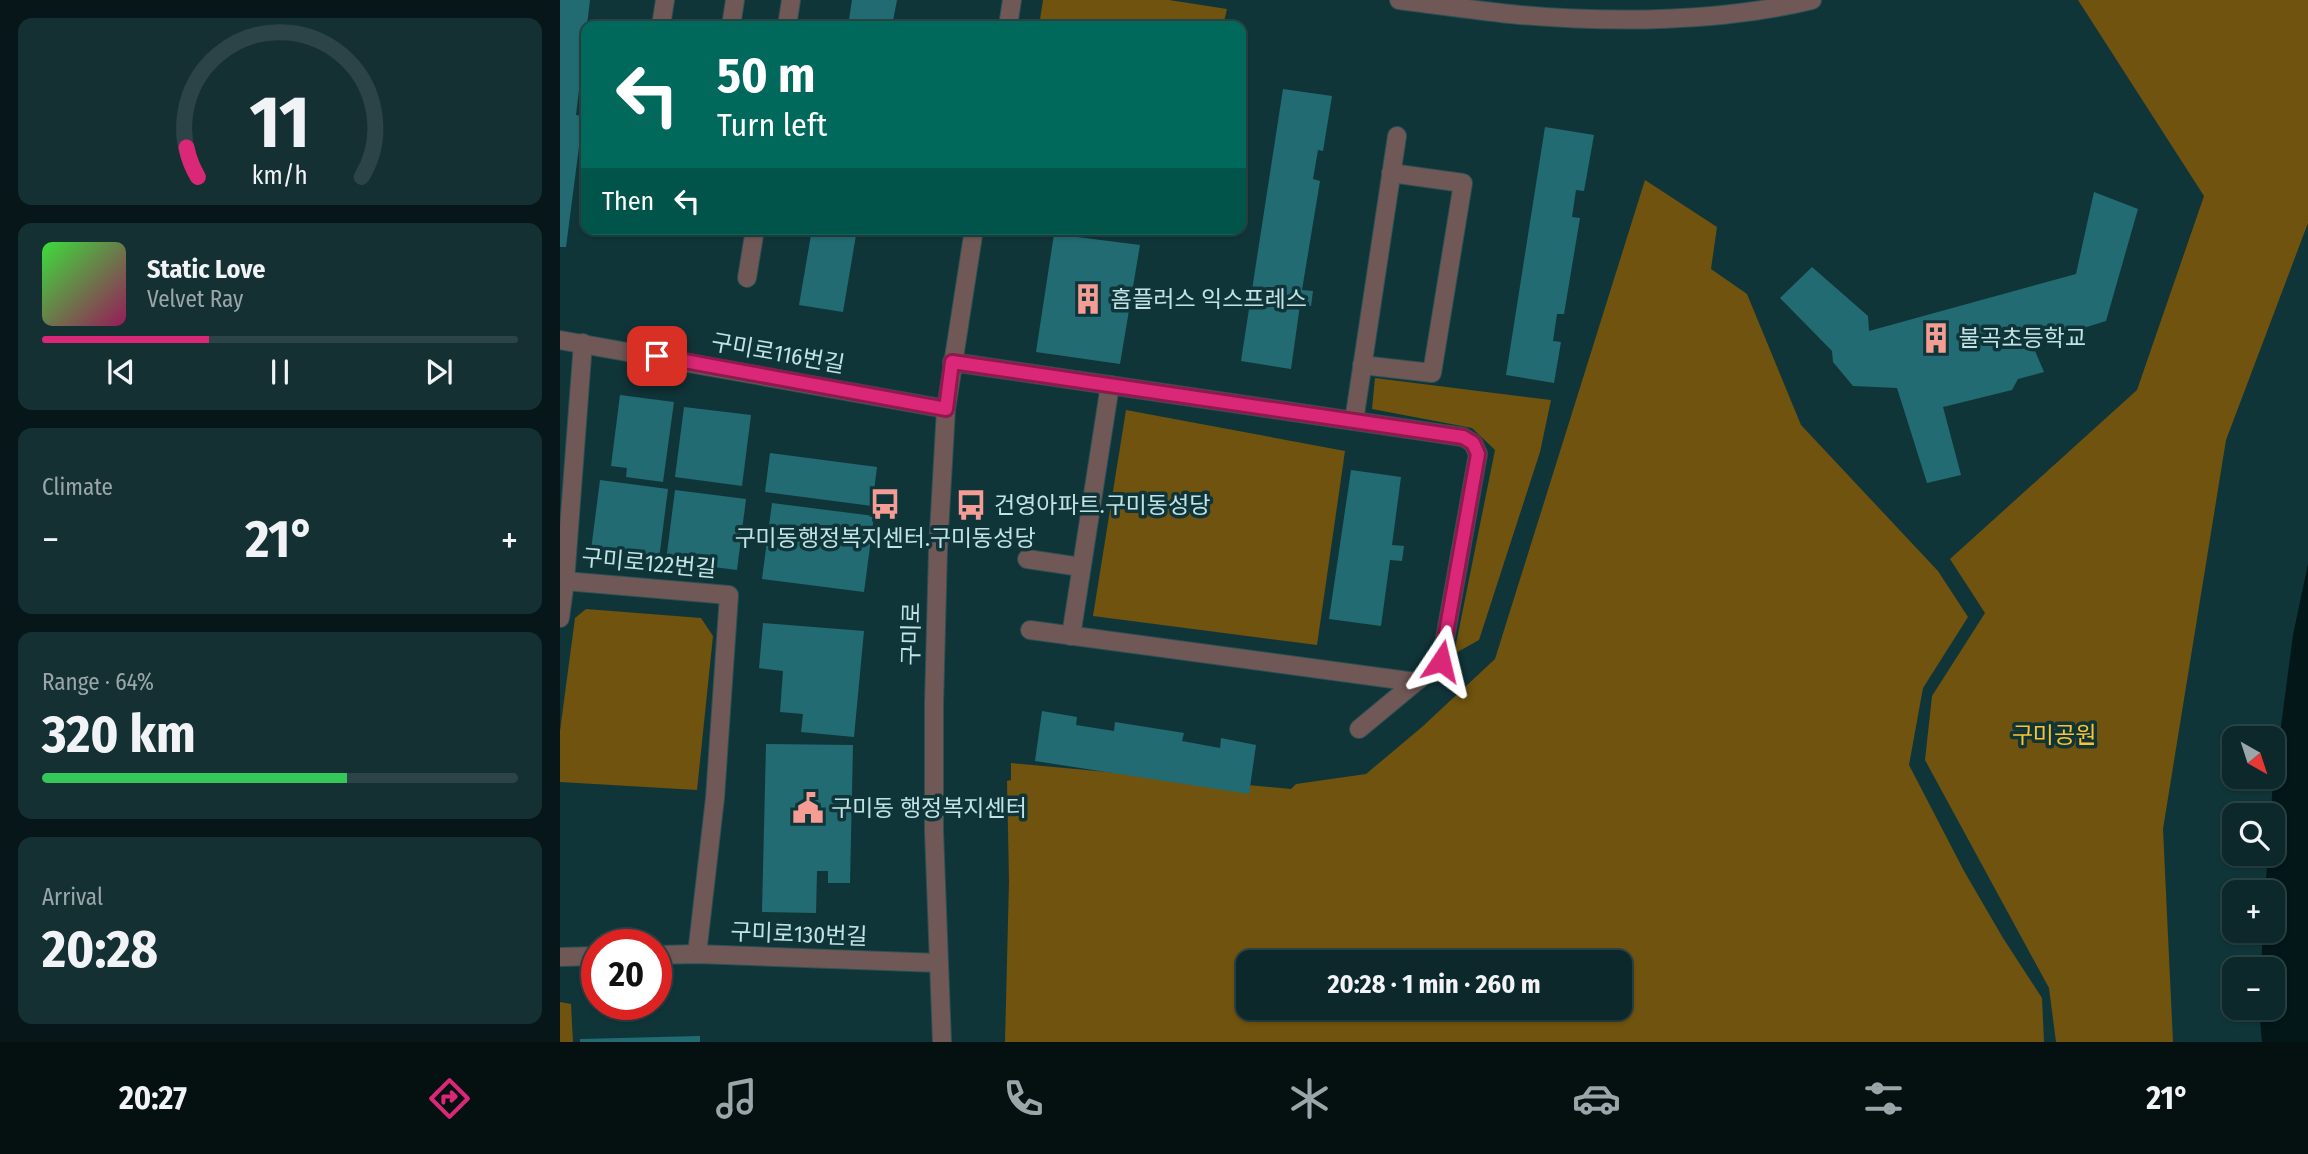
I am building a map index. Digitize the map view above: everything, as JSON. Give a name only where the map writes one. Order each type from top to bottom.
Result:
[{"type":"street","points":[[662,21],[665,0]]},
{"type":"street","points":[[732,21],[735,0]]},
{"type":"street","points":[[788,21],[792,0]]},
{"type":"street","points":[[1009,21],[1012,0]]},
{"type":"street","points":[[1399,0],[1499,6],[1600,20],[1709,15],[1812,0]]},
{"type":"street","points":[[1353,421],[1397,136]]},
{"type":"street","points":[[1362,365],[1432,373],[1464,183],[1391,173]]},
{"type":"street","points":[[747,278],[754,235]]},
{"type":"street","name":"구미로","points":[[942,1042],[934,831],[938,551],[946,409],[973,235]]},
{"type":"street","name":"구미로116번길","points":[[560,340],[946,409]]},
{"type":"street","points":[[560,618],[583,342]]},
{"type":"street","points":[[952,362],[1463,437],[1473,443],[1478,454],[1441,661],[1359,729]]},
{"type":"street","points":[[1070,636],[1110,385]]},
{"type":"street","points":[[1027,559],[1081,568]]},
{"type":"street","name":"구미로122번길","points":[[565,581],[729,594],[715,798],[697,954]]},
{"type":"street","points":[[1030,630],[1415,682]]},
{"type":"street","name":"구미로130번길","points":[[672,955],[939,963]]},
{"type":"street","points":[[560,957],[581,956]]},
{"type":"green space","points":[[1043,0],[1169,0],[1227,9],[1224,21],[1040,21]]},
{"type":"green space","name":"구미공원","points":[[2078,0],[2308,0],[2308,223],[2226,440],[2163,829],[2173,1042],[2056,1042],[2049,988],[1925,760],[1932,696],[1985,613],[1950,559],[2137,390],[2204,196]]},
{"type":"green space","points":[[1645,180],[1717,227],[1711,269],[1747,294],[1801,425],[1938,571],[1968,617],[1923,688],[1909,765],[1964,871],[2042,998],[2044,1042],[1005,1042],[1009,881],[1007,781],[1011,780],[1011,763],[1291,789],[1296,784],[1366,774],[1422,727],[1495,659]]},
{"type":"green space","points":[[1375,378],[1551,400],[1540,452],[1479,640],[1454,654],[1495,450],[1472,428],[1372,409]]},
{"type":"green space","points":[[1126,410],[1345,451],[1317,645],[1093,616]]},
{"type":"green space","points":[[586,609],[701,618],[713,636],[697,790],[560,782],[560,731],[575,618]]},
{"type":"green space","points":[[560,1002],[571,1004],[573,1042],[560,1042]]},
{"type":"shaded area","points":[[2308,564],[2308,1042],[2262,1042],[2260,1020],[2285,1020],[2285,957],[2262,957],[2262,943],[2285,943],[2285,880],[2266,880],[2267,866],[2285,866],[2285,803],[2272,803],[2273,789],[2286,789],[2286,726],[2281,726],[2293,635]]},
{"type":"building","points":[[560,0],[590,0],[587,21],[581,21],[581,74],[576,115],[581,116],[581,131],[566,247],[560,247]]},
{"type":"building","points":[[852,0],[897,0],[893,21],[849,21]]},
{"type":"building","points":[[1283,89],[1332,96],[1323,151],[1318,150],[1313,179],[1320,181],[1302,290],[1313,291],[1311,306],[1300,305],[1291,369],[1241,361]]},
{"type":"building","points":[[1545,127],[1594,135],[1584,191],[1576,190],[1572,217],[1580,218],[1564,314],[1557,314],[1553,341],[1561,342],[1554,383],[1506,375]]},
{"type":"building","name":"불곡초등학교","points":[[2094,192],[2138,209],[2106,321],[2032,344],[2044,372],[2018,379],[2012,390],[1943,407],[1961,475],[1927,483],[1897,388],[1853,386],[1833,362],[1832,351],[1780,298],[1812,267],[1868,316],[1869,331],[2076,274]]},
{"type":"building","points":[[811,235],[856,235],[843,312],[799,305]]},
{"type":"building","name":"홈플러스 익스프레스","points":[[1054,235],[1140,245],[1120,364],[1036,352]]},
{"type":"building","points":[[620,395],[674,402],[663,482],[626,477],[627,468],[611,466]]},
{"type":"building","points":[[684,407],[751,415],[742,486],[675,477]]},
{"type":"building","points":[[770,453],[877,467],[872,506],[765,492]]},
{"type":"building","points":[[1351,470],[1401,477],[1392,545],[1404,546],[1402,561],[1390,560],[1381,626],[1329,619]]},
{"type":"building","points":[[600,480],[668,489],[659,559],[591,550]]},
{"type":"building","points":[[675,490],[746,499],[737,570],[666,561]]},
{"type":"building","points":[[772,503],[874,516],[864,592],[762,579]]},
{"type":"building","points":[[763,623],[864,631],[854,737],[801,732],[803,714],[780,712],[783,671],[759,668]]},
{"type":"building","points":[[1042,711],[1077,717],[1076,725],[1114,731],[1115,722],[1184,733],[1182,741],[1220,748],[1221,738],[1256,745],[1249,794],[1035,761]]},
{"type":"building","name":"구미동 행정복지센터","points":[[766,744],[853,745],[850,883],[828,883],[828,871],[817,871],[816,913],[762,912]]},
{"type":"building","points":[[700,1036],[700,1042],[580,1042],[580,1039]]},
{"type":"place","name":"홈플러스 익스프레스","points":[[1088,299]]},
{"type":"place","name":"불곡초등학교","points":[[1936,338]]},
{"type":"place","name":"구미동행정복지센터.구미동성당","points":[[885,504]]},
{"type":"place","name":"건영아파트.구미동성당","points":[[971,505]]},
{"type":"place","name":"구미동 행정복지센터","points":[[808,808]]},
{"type":"route","points":[[657,356],[946,409],[952,362],[1463,437],[1473,443],[1478,454],[1441,661]]}]
